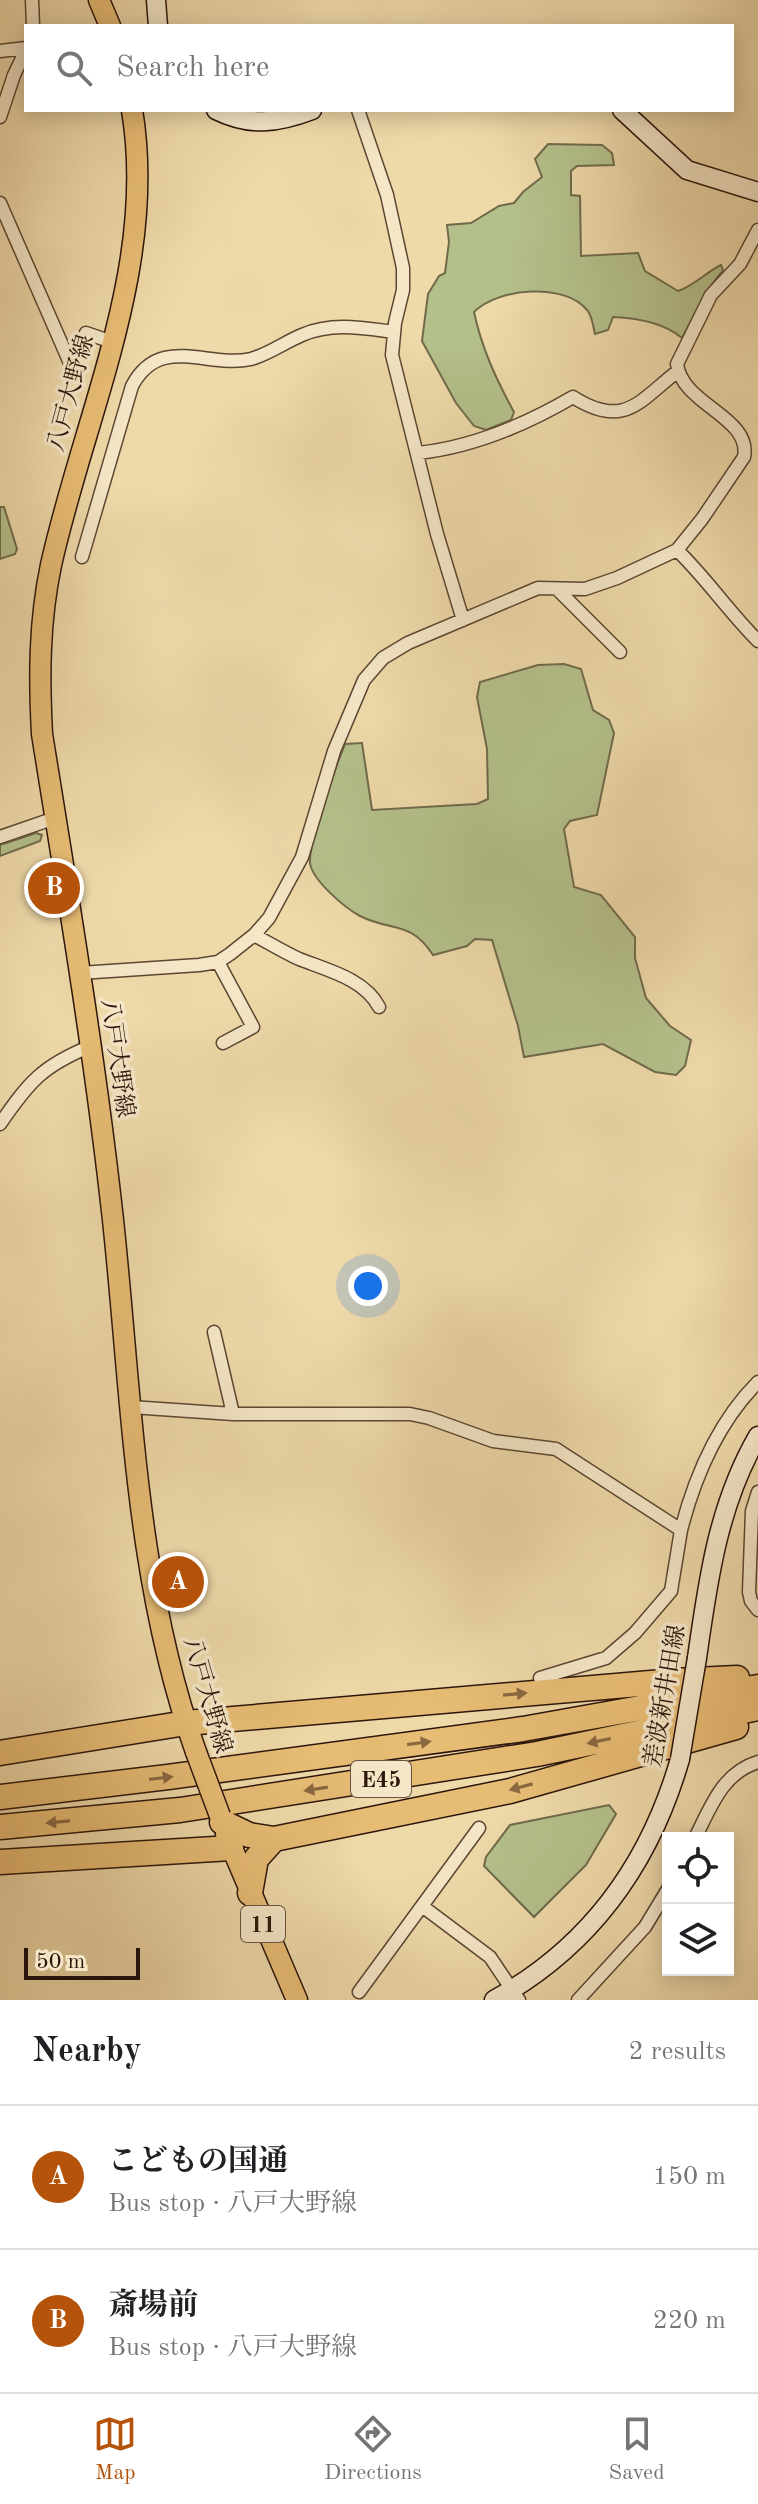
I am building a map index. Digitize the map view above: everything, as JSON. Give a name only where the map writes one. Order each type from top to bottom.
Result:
[{"type":"highway","points":[[0,1753],[186,1723],[674,1681],[758,1677]]},
{"type":"highway","name":"E45","points":[[0,1797],[523,1729],[758,1687]]},
{"type":"highway","name":"E45","points":[[0,1827],[212,1806],[537,1754],[758,1708]]},
{"type":"highway","points":[[221,1819],[249,1835],[274,1839],[510,1791],[758,1721]]},
{"type":"highway","points":[[250,1893],[256,1859],[274,1839]]},
{"type":"highway","points":[[0,1862],[231,1848]]},
{"type":"main road","points":[[99,0],[109,24]]},
{"type":"main road","points":[[156,0],[158,24]]},
{"type":"main road","name":"八戸大野線","points":[[132,112],[138,189],[135,237],[112,342],[51,567],[40,629],[38,674],[42,734],[91,1046],[146,1541],[154,1586],[171,1667],[196,1752],[231,1848],[297,2000]]},
{"type":"main road","points":[[220,112],[237,120],[254,123],[274,122],[306,112]]},
{"type":"main road","points":[[624,112],[687,170],[758,192]]},
{"type":"main road","name":"差波新井田線","points":[[494,2000],[516,1995],[566,1949],[617,1893],[643,1855],[672,1787],[680,1759],[718,1533],[730,1494],[758,1436]]},
{"type":"street","points":[[32,0],[33,24]]},
{"type":"street","points":[[0,51],[24,49]]},
{"type":"street","points":[[0,117],[24,53]]},
{"type":"street","points":[[359,112],[387,195],[403,268],[403,290],[392,355],[437,534],[463,620]]},
{"type":"street","points":[[0,203],[70,363],[86,333],[112,342]]},
{"type":"street","points":[[80,973],[218,962],[254,935],[269,918],[302,857],[334,751],[364,680],[383,658],[408,643],[538,588],[585,589],[677,550],[744,457],[746,446],[739,432],[685,386],[678,371],[681,352],[711,295],[740,264],[758,230]]},
{"type":"street","points":[[82,557],[132,386],[139,373],[150,364],[179,356],[252,358],[322,328],[357,327],[394,332]]},
{"type":"street","points":[[418,453],[497,435],[532,421],[573,397],[603,410],[620,412],[632,408],[678,371]]},
{"type":"street","points":[[677,550],[758,641]]},
{"type":"street","points":[[558,590],[620,652]]},
{"type":"street","points":[[0,837],[55,818]]},
{"type":"street","points":[[254,935],[355,983],[374,997],[379,1007]]},
{"type":"street","points":[[218,962],[253,1027],[223,1043]]},
{"type":"street","points":[[0,1124],[23,1090],[41,1072],[91,1046]]},
{"type":"street","points":[[214,1332],[233,1414]]},
{"type":"street","points":[[540,1678],[606,1658],[635,1633],[671,1591],[681,1530],[708,1455],[723,1426],[758,1382]]},
{"type":"street","points":[[131,1407],[233,1414],[410,1414],[429,1418],[493,1441],[556,1449],[681,1530]]},
{"type":"street","points":[[758,1492],[752,1511],[749,1592],[758,1610]]},
{"type":"street","points":[[698,1832],[721,1789],[738,1772],[758,1762]]},
{"type":"street","points":[[359,1992],[479,1828]]},
{"type":"street","points":[[578,2000],[645,1927],[662,1899]]},
{"type":"street","points":[[422,1906],[490,1957],[516,1995]]},
{"type":"green space","points":[[548,144],[602,145],[612,153],[614,165],[577,166],[571,171],[571,195],[580,196],[581,256],[638,253],[645,271],[678,291],[721,265],[723,270],[709,288],[682,338],[667,328],[649,322],[613,317],[608,330],[595,334],[587,310],[577,301],[547,292],[514,293],[485,304],[474,312],[477,326],[490,364],[514,412],[511,420],[486,430],[474,426],[456,403],[422,341],[428,294],[439,276],[445,273],[449,242],[447,225],[471,223],[499,206],[514,203],[542,177],[535,159]]},
{"type":"green space","points":[[0,507],[4,507],[17,549],[15,554],[0,559]]},
{"type":"green space","points":[[564,664],[581,669],[593,710],[609,720],[614,733],[597,815],[570,821],[564,829],[574,887],[601,895],[635,937],[635,958],[646,998],[670,1026],[691,1040],[685,1066],[676,1075],[655,1072],[603,1044],[524,1057],[492,940],[475,939],[467,946],[433,955],[408,931],[371,921],[346,907],[323,885],[310,863],[318,822],[345,744],[362,743],[372,810],[477,804],[488,799],[487,749],[477,697],[480,682],[538,665]]},
{"type":"green space","points":[[36,833],[42,835],[40,841],[0,856],[0,845]]},
{"type":"green space","points":[[609,1805],[616,1814],[586,1865],[534,1917],[484,1866],[486,1857],[510,1825]]},
{"type":"place","name":"斎場前","points":[[54,888]]},
{"type":"place","name":"こどもの国通","points":[[178,1582]]}]
